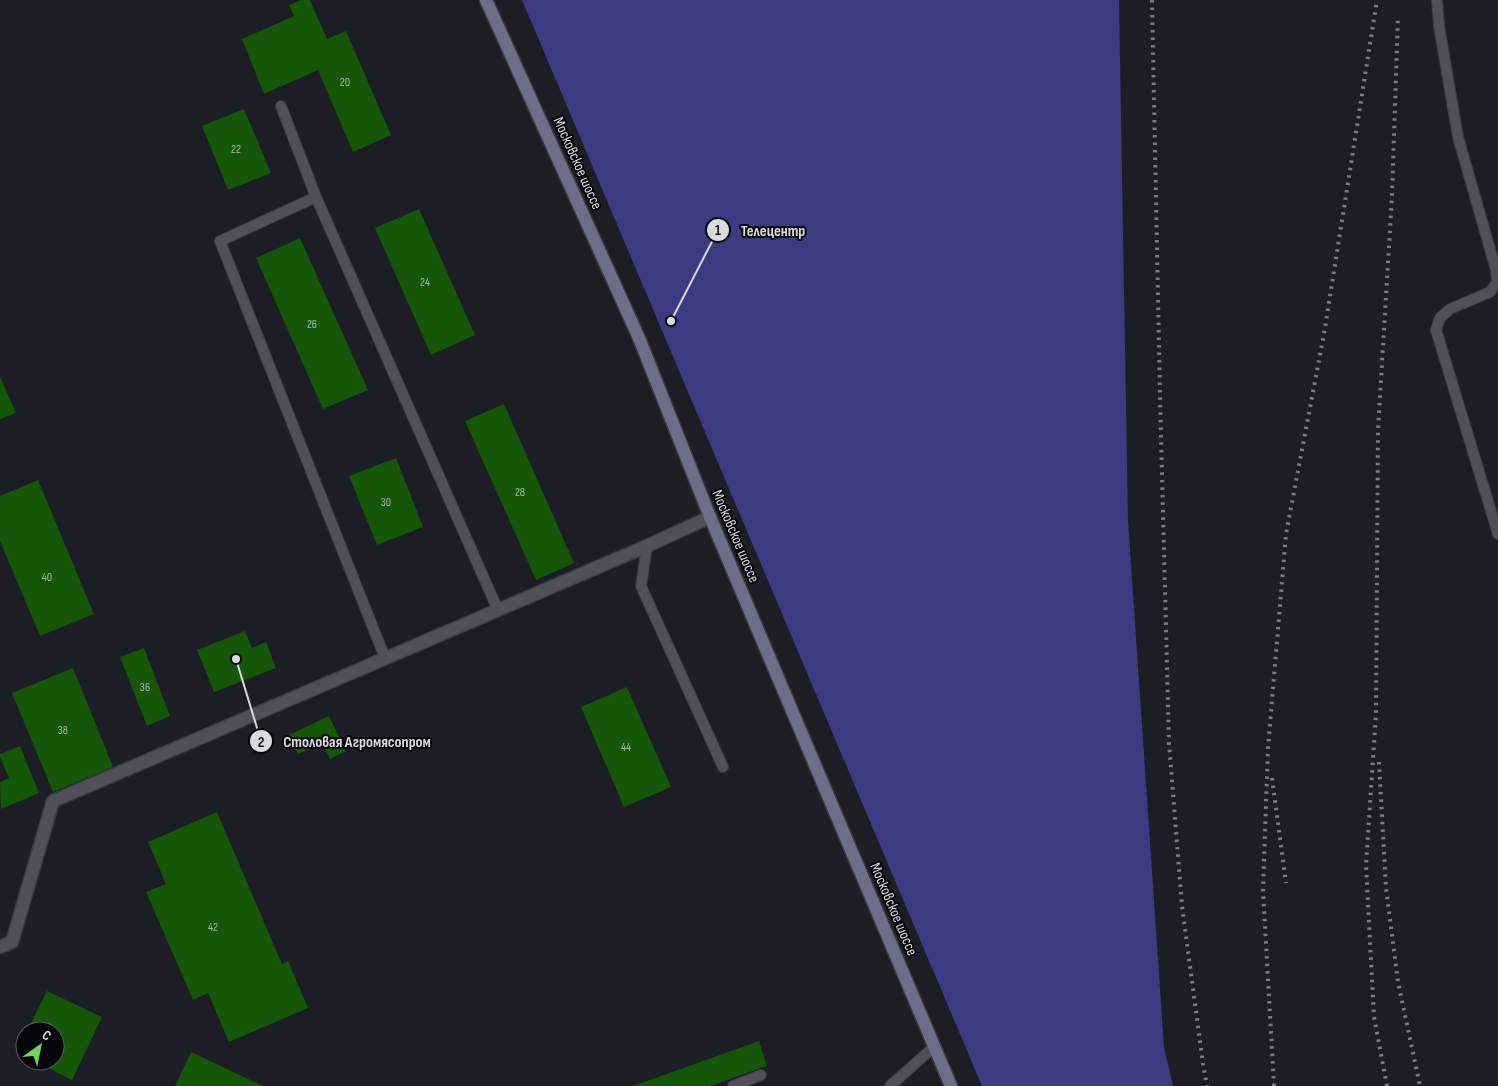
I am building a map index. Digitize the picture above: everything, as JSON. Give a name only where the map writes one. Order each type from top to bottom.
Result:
[{"type":"main road","name":"Московское шоссе","points":[[486,0],[639,338],[710,517],[952,1086]]},
{"type":"street","points":[[0,947],[12,942],[53,801],[647,546],[710,517]]},
{"type":"lane","points":[[1437,0],[1458,137],[1496,270],[1497,282],[1490,292],[1450,309],[1440,318],[1436,330],[1498,534]]},
{"type":"lane","points":[[281,106],[316,197],[498,610]]},
{"type":"lane","points":[[316,197],[220,241],[385,658]]},
{"type":"lane","points":[[647,546],[641,586],[722,767]]},
{"type":"lane","points":[[890,1086],[935,1046]]},
{"type":"lane","points":[[733,1086],[762,1075]]},
{"type":"shaded area","points":[[522,0],[1119,0],[1128,520],[1164,1047],[1173,1086],[982,1086]]},
{"type":"building","points":[[301,0],[310,0],[327,39],[346,31],[391,135],[353,152],[318,70],[264,94],[242,39],[294,16],[289,5]]},
{"type":"building","points":[[244,109],[271,173],[228,190],[202,126]]},
{"type":"building","points":[[419,209],[475,335],[431,355],[375,228]]},
{"type":"building","points":[[300,238],[368,390],[323,409],[256,258]]},
{"type":"building","points":[[0,377],[16,413],[0,419]]},
{"type":"building","points":[[504,404],[574,563],[536,580],[465,421]]},
{"type":"building","points":[[396,458],[423,527],[377,545],[349,476]]},
{"type":"building","points":[[38,480],[94,614],[40,636],[0,541],[0,496]]},
{"type":"building","points":[[245,631],[252,648],[266,642],[276,668],[214,692],[197,650]]},
{"type":"building","points":[[144,648],[170,716],[147,726],[120,657]]},
{"type":"building","points":[[73,668],[113,767],[53,792],[12,693]]},
{"type":"building","points":[[627,687],[671,787],[624,807],[581,707]]},
{"type":"building","points":[[329,716],[346,751],[330,759],[322,743],[298,754],[289,735]]},
{"type":"building","points":[[20,746],[39,793],[1,809],[0,782],[9,778],[0,754]]},
{"type":"building","points":[[217,812],[282,964],[288,961],[308,1008],[229,1042],[208,993],[193,1000],[146,892],[166,884],[148,842]]},
{"type":"building","points":[[47,991],[102,1017],[72,1080],[54,1071],[65,1071],[65,1021],[32,1021]]},
{"type":"building","points":[[759,1041],[767,1066],[710,1086],[633,1086]]},
{"type":"building","points":[[191,1052],[263,1086],[175,1086]]},
{"type":"railway","points":[[1152,0],[1169,743],[1182,906],[1207,1086]]},
{"type":"railway","points":[[1274,1086],[1263,890],[1268,748],[1286,534],[1324,334],[1377,0]]},
{"type":"railway","points":[[1387,1086],[1374,1017],[1366,865],[1376,714],[1378,430],[1392,196],[1398,16]]},
{"type":"railway","points":[[1379,762],[1386,888],[1398,982],[1420,1086]]},
{"type":"railway","points":[[1272,778],[1286,883]]},
{"type":"place","name":"Телецентр","points":[[671,321]]},
{"type":"place","name":"Столовая Агромясопром","points":[[236,659]]}]
